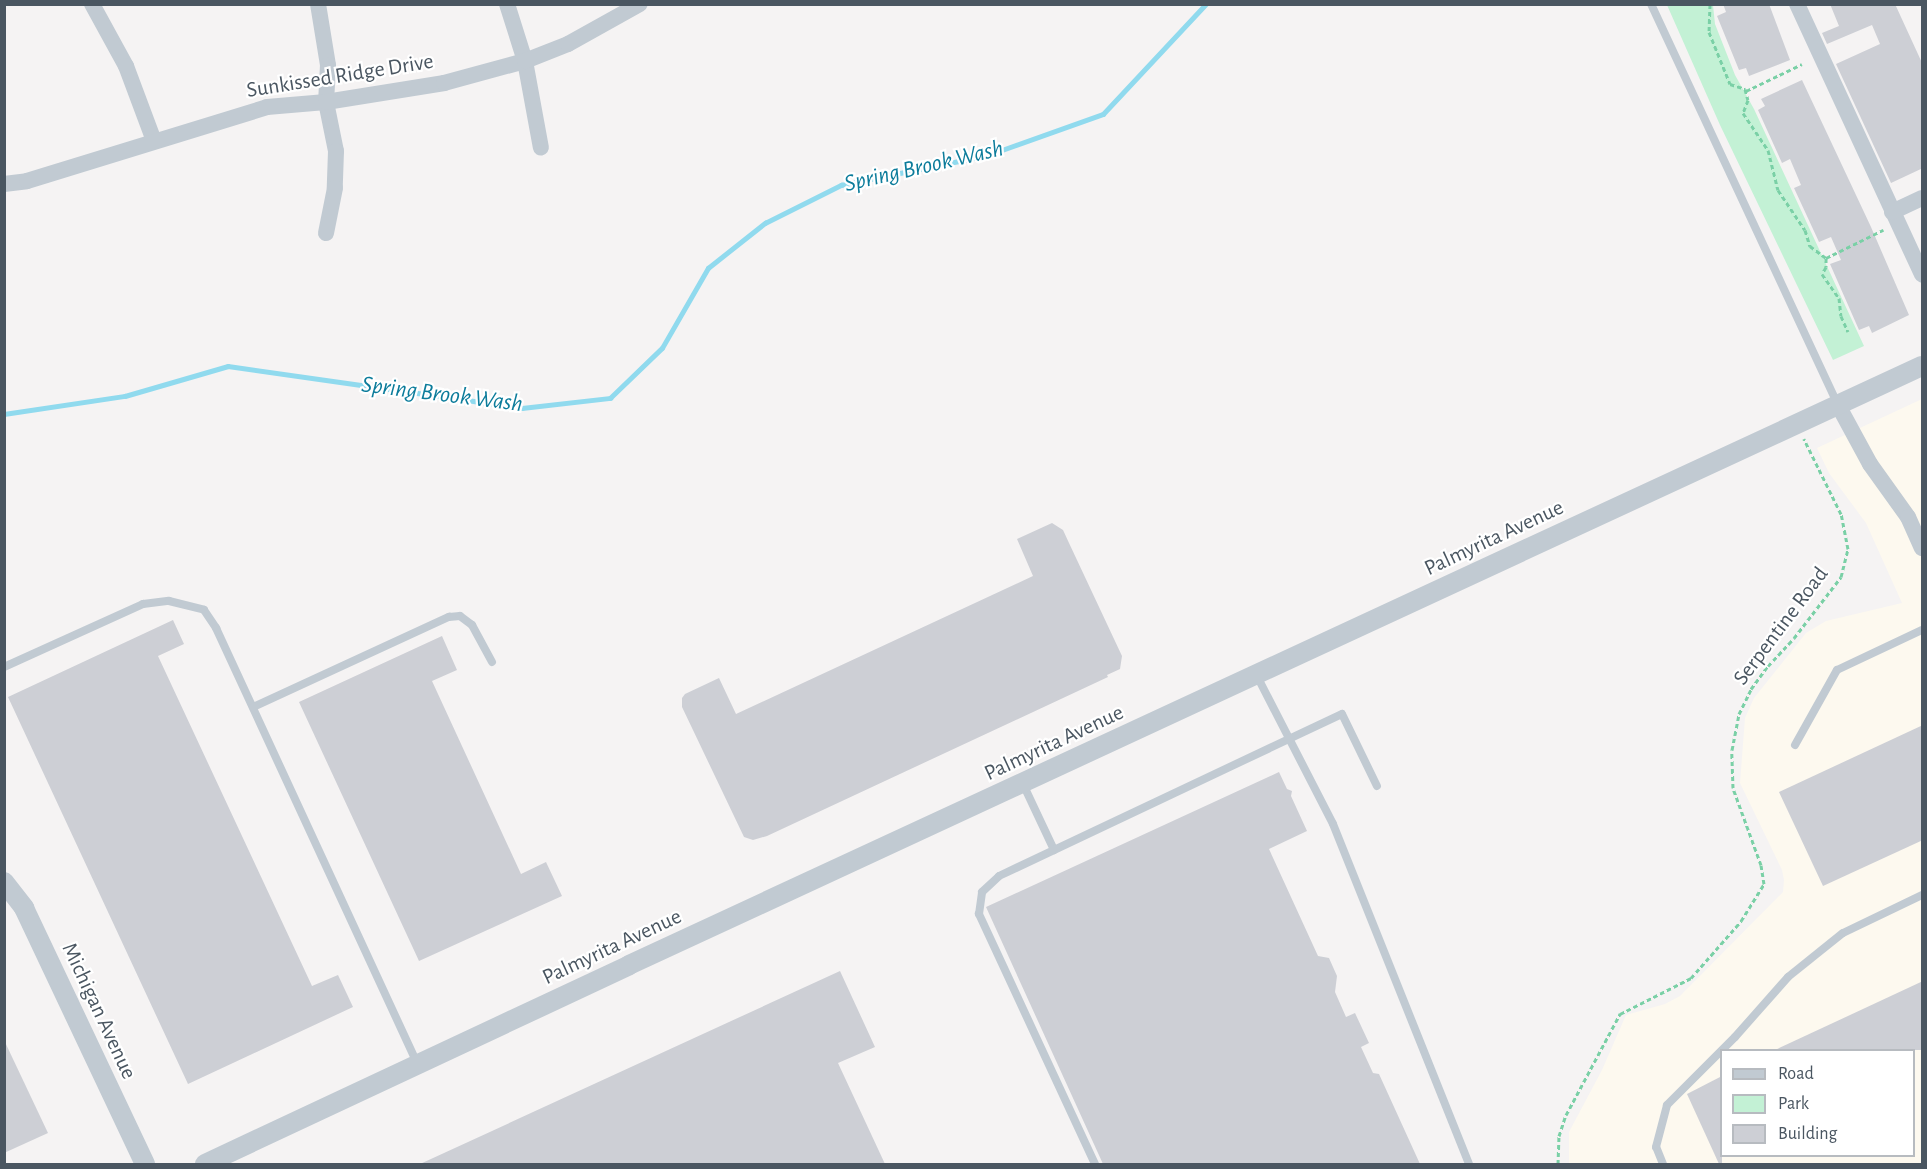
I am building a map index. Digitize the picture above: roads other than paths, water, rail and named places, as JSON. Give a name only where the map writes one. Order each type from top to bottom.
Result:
[{"type":"street","points":[[92,4],[126,66],[154,141]]},
{"type":"street","points":[[318,4],[328,65],[326,102],[336,151],[336,188],[326,233]]},
{"type":"street","points":[[507,4],[525,61],[541,148]]},
{"type":"street","name":"Sunkissed Ridge Drive","points":[[4,184],[27,181],[267,107],[326,102],[444,83],[525,61],[568,44],[640,4]]},
{"type":"street","points":[[1797,4],[1923,275]]},
{"type":"street","points":[[1895,218],[1923,198]]},
{"type":"street","name":"Palmyrita Avenue","points":[[205,1164],[1923,366]]},
{"type":"street","points":[[1838,405],[1870,464],[1908,517],[1923,548]]},
{"type":"street","name":"Michigan Avenue","points":[[4,882],[24,908],[145,1164]]},
{"type":"lane","points":[[1651,4],[1838,405]]},
{"type":"lane","points":[[4,667],[143,604],[169,601],[196,606],[210,615],[417,1064]]},
{"type":"lane","points":[[253,708],[449,616],[460,616],[472,625],[492,662]]},
{"type":"lane","points":[[1795,746],[1837,670],[1923,630]]},
{"type":"lane","points":[[1257,676],[1333,824],[1469,1164]]},
{"type":"lane","points":[[1095,1164],[979,914],[982,892],[999,876],[1342,714],[1377,786]]},
{"type":"lane","points":[[1023,784],[1054,850]]},
{"type":"lane","points":[[1723,1049],[1788,977],[1843,933],[1923,896]]},
{"type":"lane","points":[[1664,1164],[1656,1147],[1667,1105],[1720,1052]]},
{"type":"waterway","name":"Spring Brook Wash","points":[[4,414],[125,396],[228,366],[522,408],[610,398],[662,348],[708,268],[765,223],[841,185],[988,155],[1103,114],[1206,4]]}]
